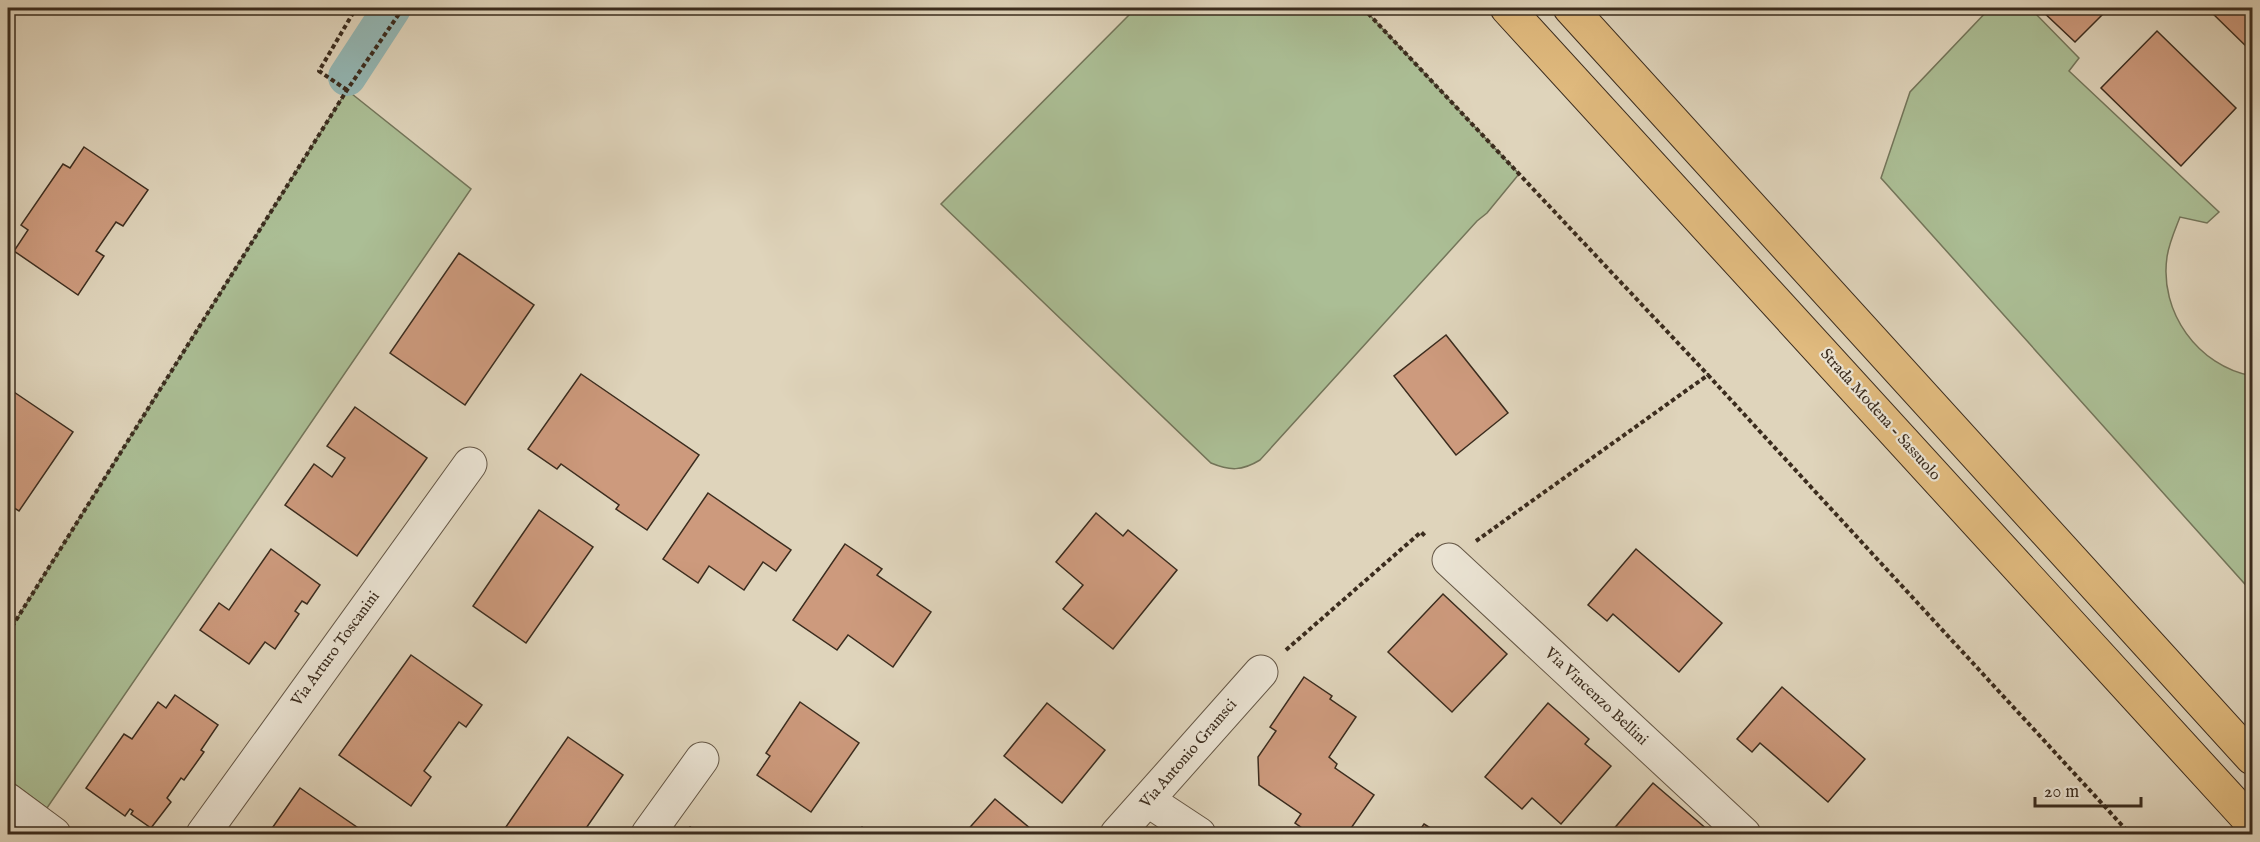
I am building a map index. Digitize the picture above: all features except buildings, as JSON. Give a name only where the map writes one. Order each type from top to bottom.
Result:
[{"type":"highway","name":"Strada Modena - Sassuolo","points":[[1508,8],[2253,824]]},
{"type":"highway","points":[[1570,8],[2253,758]]},
{"type":"street","name":"Via Arturo Toscanini","points":[[202,834],[470,464]]},
{"type":"street","name":"Via Vincenzo Bellini","points":[[1449,560],[1744,834]]},
{"type":"street","name":"Via Antonio Gramsci","points":[[1117,834],[1149,801],[1261,672]]},
{"type":"street","points":[[648,834],[702,759]]},
{"type":"street","points":[[8,800],[54,834]]},
{"type":"street","points":[[1149,801],[1199,834]]},
{"type":"path","points":[[347,90],[319,71],[356,8]]},
{"type":"path","points":[[8,633],[347,90],[404,8]]},
{"type":"path","points":[[1363,8],[1708,375],[2130,834]]},
{"type":"path","points":[[1261,672],[1421,532],[1449,560],[1708,375]]},
{"type":"green space","points":[[1136,8],[1363,8],[1519,174],[1487,213],[1477,221],[1260,460],[1242,468],[1230,468],[1211,463],[941,204]]},
{"type":"green space","points":[[1990,8],[2030,8],[2079,58],[2069,71],[2219,212],[2207,223],[2180,217],[2168,252],[2166,277],[2169,297],[2176,316],[2186,333],[2199,348],[2215,361],[2252,376],[2252,592],[1881,178],[1910,92]]},
{"type":"green space","points":[[347,90],[471,189],[47,808],[8,779],[8,633]]},
{"type":"waterway","points":[[347,77],[392,8]]}]
